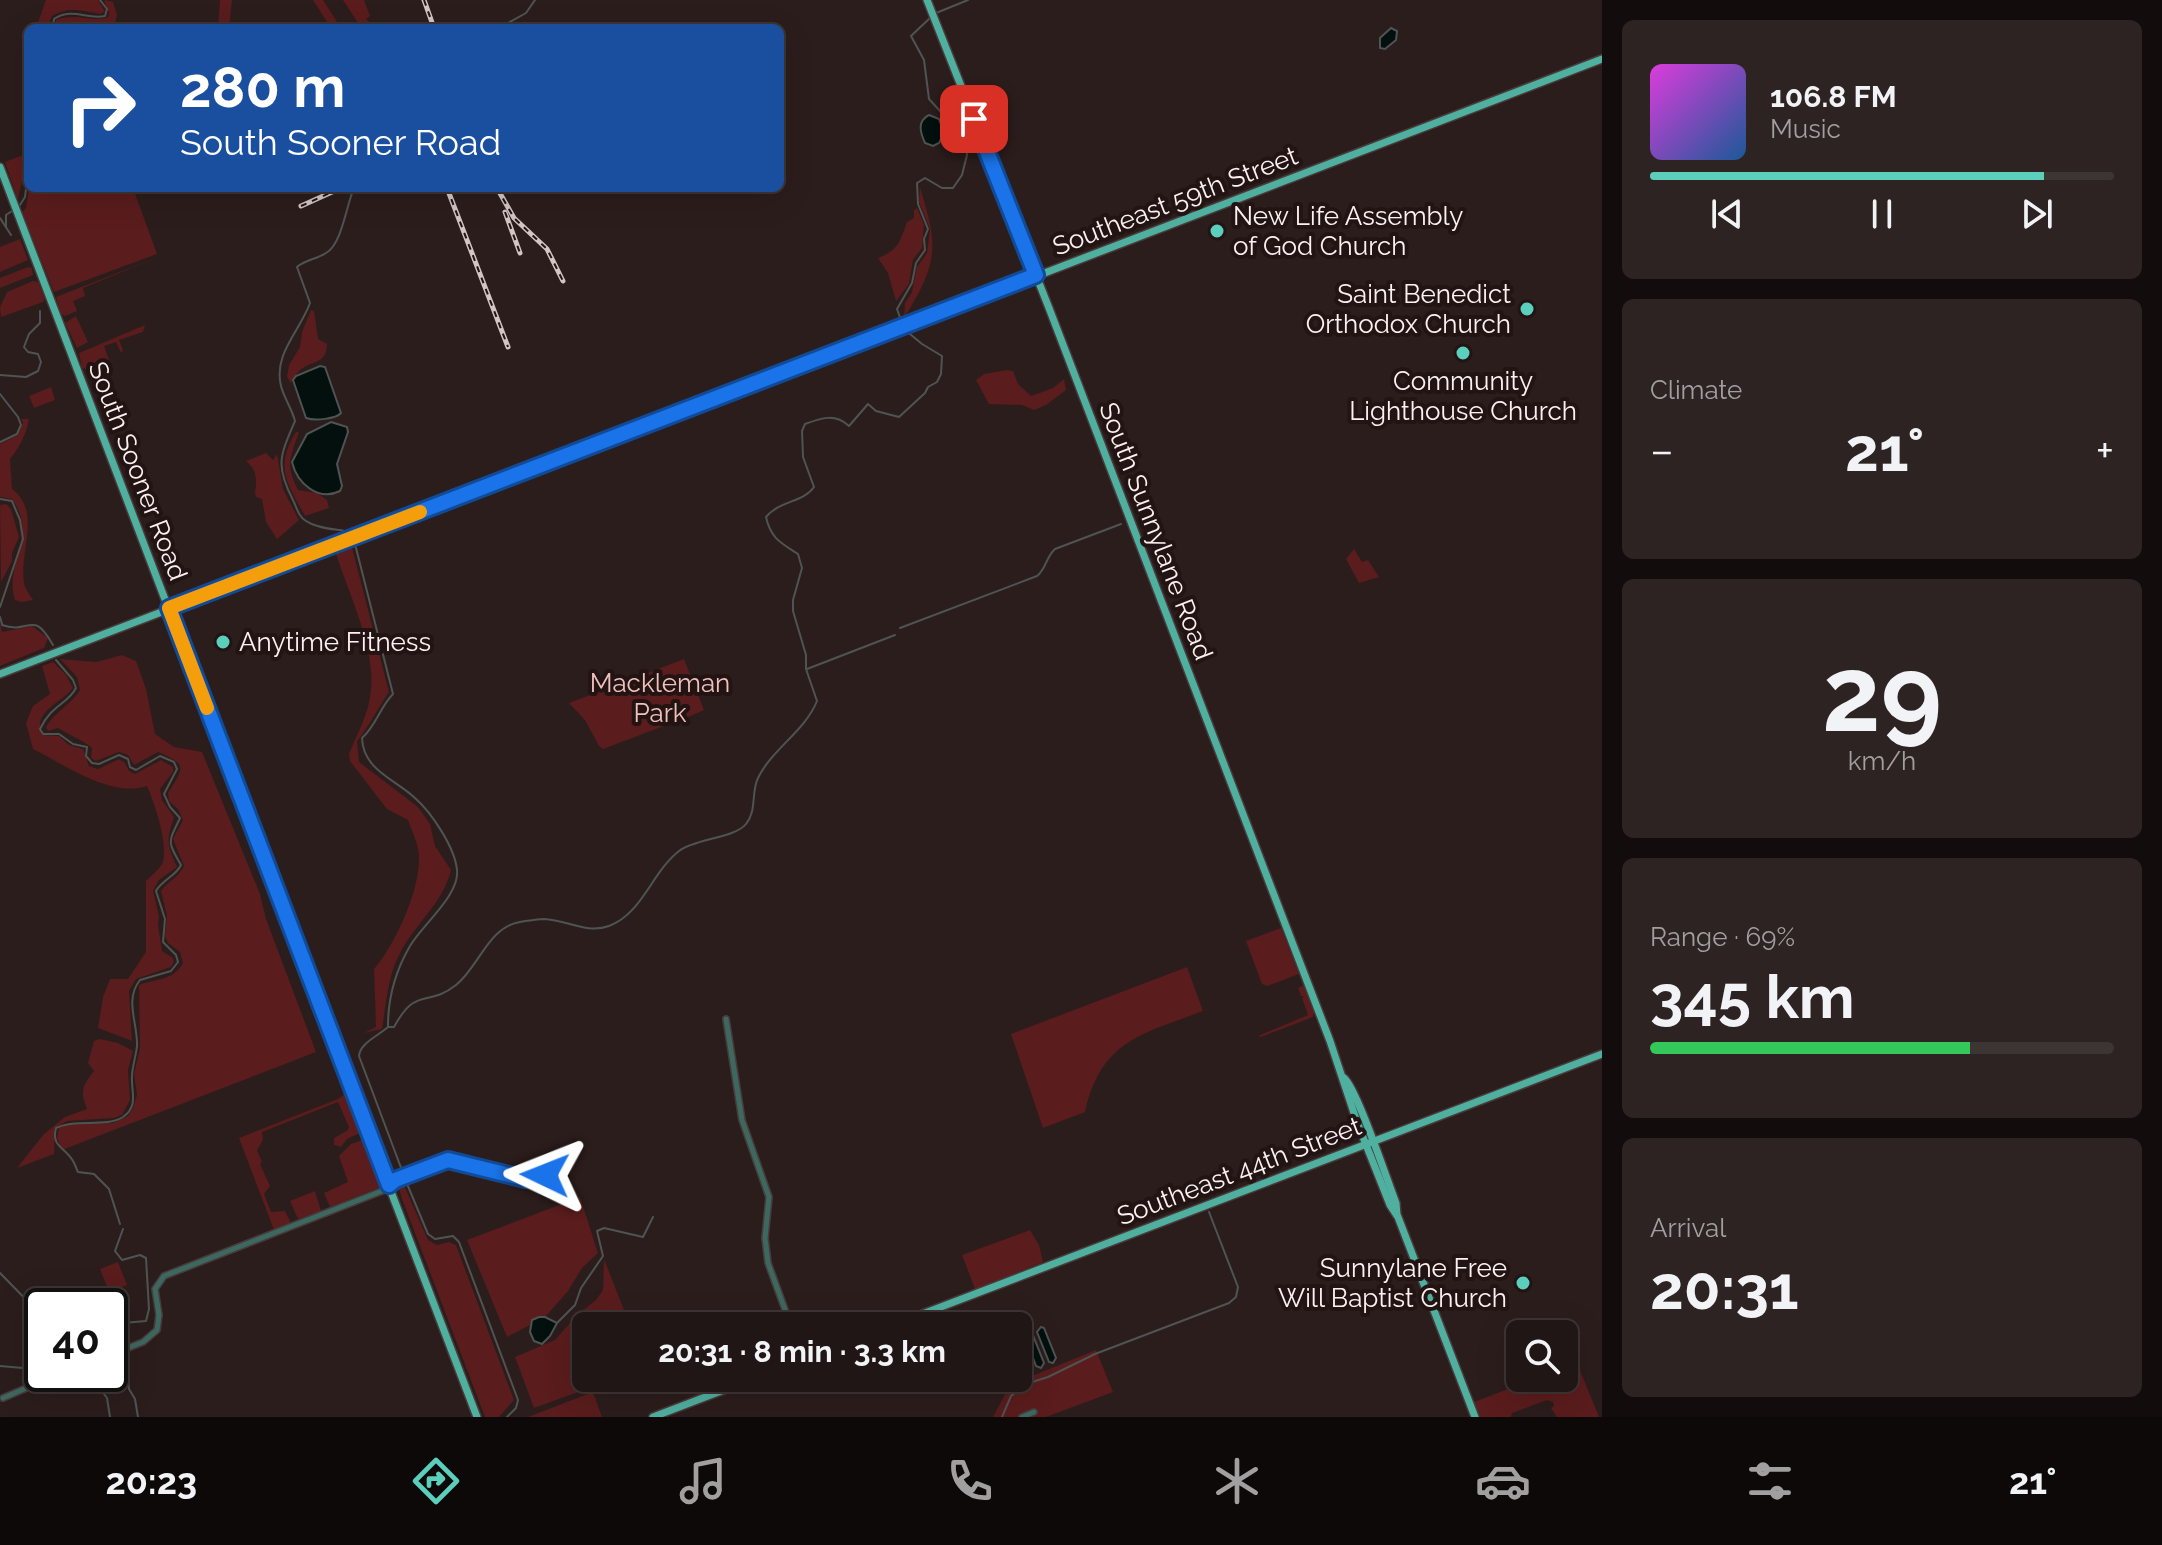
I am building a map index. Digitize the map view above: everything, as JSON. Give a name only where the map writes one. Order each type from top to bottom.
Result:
[{"type":"main road","name":"South Sunnylane Road","points":[[927,0],[1036,275],[1344,1078],[1349,1083],[1369,1143],[1396,1203],[1398,1217],[1475,1417]]},
{"type":"main road","name":"Southeast 59th Street","points":[[0,674],[1602,59]]},
{"type":"main road","name":"South Sooner Road","points":[[0,167],[477,1417]]},
{"type":"main road","name":"Southeast 44th Street","points":[[928,1312],[1602,1054]]},
{"type":"main road","points":[[653,1417],[718,1392]]},
{"type":"street","points":[[726,1019],[742,1120],[769,1197],[765,1238],[768,1263],[786,1312]]},
{"type":"street","points":[[128,1348],[143,1342],[157,1330],[159,1315],[154,1297],[159,1281],[171,1273],[382,1191],[399,1178],[448,1160],[525,1179],[545,1175]]},
{"type":"street","points":[[3,1398],[24,1389]]},
{"type":"street","points":[[1022,1417],[1034,1412]]},
{"type":"green space","points":[[46,0],[98,0],[105,12],[64,11],[52,16],[49,24],[37,24]]},
{"type":"green space","points":[[104,0],[113,2],[117,15],[115,24],[56,24],[56,20],[63,18],[96,19],[108,17]]},
{"type":"green space","points":[[220,0],[232,0],[229,24],[218,24]]},
{"type":"green space","points":[[313,0],[323,0],[338,24],[328,24]]},
{"type":"green space","points":[[343,0],[364,0],[370,16],[366,19],[371,24],[359,24]]},
{"type":"green space","points":[[24,155],[24,177],[18,200],[5,162]]},
{"type":"green space","points":[[920,187],[931,230],[932,254],[925,281],[904,316],[917,267],[927,253],[930,229],[919,202]]},
{"type":"green space","points":[[28,192],[134,192],[157,254],[54,292],[22,212],[26,208]]},
{"type":"green space","points":[[917,208],[924,225],[922,248],[913,260],[909,284],[896,301],[888,273],[878,258],[898,244]]},
{"type":"green space","points":[[20,239],[28,260],[0,272],[0,247]]},
{"type":"green space","points":[[158,257],[83,288],[85,296],[73,301],[77,311],[65,316],[61,314],[56,297]]},
{"type":"green space","points":[[32,268],[33,275],[0,288],[0,278]]},
{"type":"green space","points":[[33,281],[38,282],[45,299],[43,302],[1,317],[0,307],[7,292]]},
{"type":"green space","points":[[311,310],[314,311],[318,339],[327,344],[326,351],[321,359],[299,371],[291,383],[287,377],[289,365],[300,347]]},
{"type":"green space","points":[[76,316],[88,342],[77,348],[65,323]]},
{"type":"green space","points":[[145,325],[143,332],[119,340],[123,350],[121,353],[116,342],[104,346],[109,360],[82,368],[79,353]]},
{"type":"green space","points":[[1013,371],[1018,384],[1031,396],[1053,388],[1064,379],[1066,390],[1034,410],[1022,405],[989,404],[976,380],[984,374]]},
{"type":"green space","points":[[51,387],[55,400],[34,408],[29,396]]},
{"type":"green space","points":[[21,419],[29,419],[28,425],[10,459],[12,489],[21,498],[28,520],[23,571],[26,590],[33,600],[22,602],[15,600],[13,575],[22,526],[12,499],[0,497],[0,444],[18,435],[23,423]]},
{"type":"green space","points":[[299,432],[290,461],[294,481],[298,490],[317,493],[327,500],[329,508],[305,516],[288,484],[284,465],[289,444]]},
{"type":"green space","points":[[266,453],[273,460],[277,454],[283,489],[299,520],[277,539],[266,522],[262,499],[256,497],[255,475],[246,461]]},
{"type":"green space","points":[[6,504],[11,509],[19,537],[12,561],[1,582],[0,505]]},
{"type":"green space","points":[[352,547],[389,692],[357,741],[359,762],[418,807],[430,824],[435,846],[451,870],[442,893],[395,963],[382,1029],[364,1033],[376,1027],[374,969],[405,916],[415,885],[419,857],[408,820],[387,809],[350,761],[349,754],[363,722],[371,689],[365,638],[336,554]]},
{"type":"green space","points":[[1354,549],[1362,562],[1368,560],[1379,577],[1359,583],[1346,559]]},
{"type":"green space","points":[[0,622],[2,632],[32,626],[48,638],[44,648],[0,666]]},
{"type":"green space","points":[[122,655],[136,661],[146,689],[155,734],[174,747],[202,752],[260,894],[266,919],[316,1052],[62,1150],[57,1138],[59,1128],[66,1124],[113,1123],[128,1116],[137,1095],[134,1074],[140,1048],[139,985],[169,976],[183,963],[180,952],[168,943],[165,936],[167,916],[161,891],[184,866],[173,839],[183,820],[178,809],[169,801],[168,793],[180,772],[179,764],[158,752],[134,765],[128,755],[119,752],[96,761],[91,758],[92,748],[58,728],[48,731],[46,727],[80,690],[77,677],[60,659],[96,662]]},
{"type":"green space","name":"Mackleman Park","points":[[684,659],[704,710],[693,715],[603,749],[585,720],[569,703]]},
{"type":"green space","points":[[53,662],[73,688],[41,720],[42,735],[59,736],[69,745],[83,749],[89,766],[98,769],[119,759],[135,774],[161,760],[173,767],[173,772],[160,789],[162,800],[174,817],[169,843],[177,867],[159,880],[153,891],[162,951],[174,962],[171,967],[136,979],[129,991],[132,1041],[98,1028],[103,997],[110,979],[128,979],[146,952],[146,881],[163,862],[162,834],[147,786],[133,789],[104,784],[33,749],[26,723],[33,706],[50,694],[42,666]]},
{"type":"green space","points":[[1281,928],[1299,974],[1267,986],[1262,984],[1246,941]]},
{"type":"green space","points":[[1187,967],[1203,1011],[1128,1043],[1102,1069],[1085,1112],[1043,1128],[1011,1034]]},
{"type":"green space","points":[[1304,985],[1313,1017],[1258,1036],[1308,1015],[1304,996],[1298,988]]},
{"type":"green space","points":[[100,1039],[133,1051],[128,1070],[130,1100],[122,1115],[67,1121],[55,1128],[54,1154],[17,1168],[44,1134],[65,1117],[87,1109],[83,1089],[94,1071],[88,1063],[94,1041]]},
{"type":"green space","points":[[346,1093],[362,1132],[347,1139],[341,1147],[334,1145],[334,1138],[349,1127],[338,1102],[262,1132],[263,1140],[257,1150],[270,1186],[264,1194],[271,1212],[285,1211],[290,1221],[274,1230],[239,1138],[338,1099]]},
{"type":"green space","points":[[362,1140],[367,1142],[383,1186],[330,1207],[324,1193],[348,1182],[339,1156],[351,1144]]},
{"type":"green space","points":[[403,1183],[428,1240],[437,1245],[449,1242],[456,1245],[514,1400],[499,1417],[485,1417],[402,1199],[398,1185]]},
{"type":"green space","points":[[315,1191],[321,1211],[298,1219],[290,1201]]},
{"type":"green space","points":[[580,1197],[598,1253],[582,1268],[568,1291],[545,1317],[533,1320],[530,1325],[507,1337],[467,1240]]},
{"type":"green space","points":[[1030,1230],[1039,1245],[1043,1262],[975,1289],[962,1255]]},
{"type":"green space","points":[[604,1259],[625,1312],[581,1312],[596,1300],[603,1290]]},
{"type":"green space","points":[[118,1262],[127,1285],[107,1288],[100,1269]]},
{"type":"green space","points":[[572,1321],[572,1392],[578,1392],[534,1408],[515,1357],[555,1340]]},
{"type":"green space","points":[[1096,1350],[1113,1392],[1046,1417],[993,1417],[1006,1392],[1032,1392],[1032,1376]]},
{"type":"green space","points":[[1578,1365],[1599,1417],[1557,1417],[1551,1408],[1553,1402],[1547,1400],[1512,1413],[1511,1417],[1480,1417],[1474,1402],[1506,1390],[1578,1392]]},
{"type":"green space","points":[[593,1392],[602,1417],[528,1417]]},
{"type":"shaded area","points":[[1391,28],[1397,31],[1396,40],[1385,49],[1380,48],[1380,38]]},
{"type":"shaded area","points":[[929,115],[939,119],[944,133],[939,143],[933,146],[925,143],[921,131],[923,120]]},
{"type":"shaded area","points":[[320,366],[325,367],[341,413],[325,419],[306,418],[293,380]]},
{"type":"shaded area","points":[[331,422],[347,427],[348,432],[337,464],[342,486],[340,491],[324,494],[304,483],[292,462],[307,434]]},
{"type":"shaded area","points":[[539,1317],[557,1323],[542,1344],[534,1341],[530,1332],[532,1320]]},
{"type":"shaded area","points":[[1041,1327],[1056,1358],[1053,1363],[1049,1362],[1037,1332]]},
{"type":"shaded area","points":[[1032,1333],[1044,1363],[1041,1368],[1036,1366],[1032,1355]]},
{"type":"waterway","points":[[53,24],[54,19],[67,14],[105,16],[107,9],[100,0]]},
{"type":"waterway","points":[[506,24],[526,13],[535,0]]},
{"type":"waterway","points":[[936,13],[968,0]]},
{"type":"waterway","points":[[902,323],[897,309],[912,283],[916,263],[925,250],[924,239],[928,229],[918,204],[917,183],[925,178],[942,188],[953,188],[962,175],[967,155],[966,145],[929,99],[924,60],[911,36],[931,17]]},
{"type":"waterway","points":[[18,208],[26,192]]},
{"type":"waterway","points":[[350,532],[306,521],[299,514],[287,488],[282,460],[295,421],[282,390],[280,374],[284,353],[310,303],[297,267],[322,255],[336,242],[353,192]]},
{"type":"waterway","points":[[6,227],[6,215],[12,211]]},
{"type":"waterway","points":[[0,218],[11,235]]},
{"type":"waterway","points":[[0,375],[26,377],[38,371],[41,362],[38,354],[28,352],[24,347],[29,334],[40,323],[40,311]]},
{"type":"waterway","points":[[403,1173],[359,1056],[366,1043],[388,1027],[394,1027],[416,1001],[446,992],[456,985],[492,939],[509,925],[544,919],[585,928],[609,926],[639,903],[661,870],[679,851],[741,829],[749,819],[758,778],[771,758],[805,722],[817,701],[793,611],[802,568],[798,554],[774,535],[766,517],[814,487],[803,457],[802,431],[805,424],[833,418],[849,426],[868,404],[876,411],[899,417],[928,387],[937,382],[941,374],[942,356],[904,329]]},
{"type":"waterway","points":[[0,394],[21,425],[17,434],[0,442]]},
{"type":"waterway","points":[[0,499],[12,501],[20,520],[23,539],[0,607]]},
{"type":"waterway","points":[[900,628],[1037,576],[1055,549],[1121,524]]},
{"type":"waterway","points":[[355,544],[393,694],[362,738],[364,749],[381,773],[407,791],[428,812],[442,831],[457,870],[453,889],[410,946],[401,965],[391,995],[388,1026]]},
{"type":"waterway","points":[[0,617],[2,624]]},
{"type":"waterway","points":[[2,625],[35,625],[53,645]]},
{"type":"waterway","points":[[807,669],[895,635]]},
{"type":"waterway","points":[[56,660],[76,688],[44,721],[40,729],[43,734],[59,734],[73,744],[87,747],[86,756],[92,763],[99,764],[119,755],[128,759],[130,767],[136,770],[160,756],[174,762],[177,769],[164,794],[180,818],[171,842],[181,865],[156,891],[165,919],[163,942],[176,955],[178,962],[171,971],[140,980],[135,988],[132,1004],[137,1046],[132,1073],[133,1103],[128,1113],[116,1120],[64,1125],[56,1128],[55,1134],[57,1143],[70,1156],[78,1172],[94,1174],[109,1189],[120,1224]]},
{"type":"waterway","points":[[405,1179],[428,1234],[435,1239],[453,1236],[459,1242],[518,1400],[516,1408],[507,1417]]},
{"type":"waterway","points":[[1002,1417],[1011,1396],[1026,1384],[1229,1303],[1236,1297],[1238,1287],[1209,1212]]},
{"type":"waterway","points":[[557,1323],[575,1305],[581,1288],[603,1256],[597,1231],[604,1228],[643,1237],[653,1217]]},
{"type":"waterway","points":[[123,1229],[115,1251],[122,1260],[140,1255],[146,1258],[149,1309],[146,1321],[128,1323]]},
{"type":"waterway","points":[[0,1273],[24,1298]]},
{"type":"waterway","points":[[0,1366],[24,1367]]},
{"type":"waterway","points":[[128,1379],[138,1417]]},
{"type":"waterway","points":[[102,1392],[107,1398],[110,1417]]},
{"type":"railway","points":[[424,0],[433,24]]},
{"type":"railway","points":[[301,206],[332,192]]},
{"type":"railway","points":[[449,192],[508,347]]},
{"type":"railway","points":[[499,192],[514,218],[547,249],[563,281]]},
{"type":"railway","points":[[505,212],[520,253]]},
{"type":"slow traffic","points":[[207,708],[169,608],[420,512]]},
{"type":"place","name":"New Life Assembly of God Church","points":[[1217,231]]},
{"type":"place","name":"Saint Benedict Orthodox Church","points":[[1527,309]]},
{"type":"place","name":"Community Lighthouse Church","points":[[1463,353]]},
{"type":"place","name":"Anytime Fitness","points":[[223,642]]},
{"type":"place","name":"Sunnylane Free Will Baptist Church","points":[[1523,1283]]},
{"type":"route","points":[[545,1175],[525,1179],[448,1160],[389,1185],[169,608],[1036,275],[974,119]]}]
